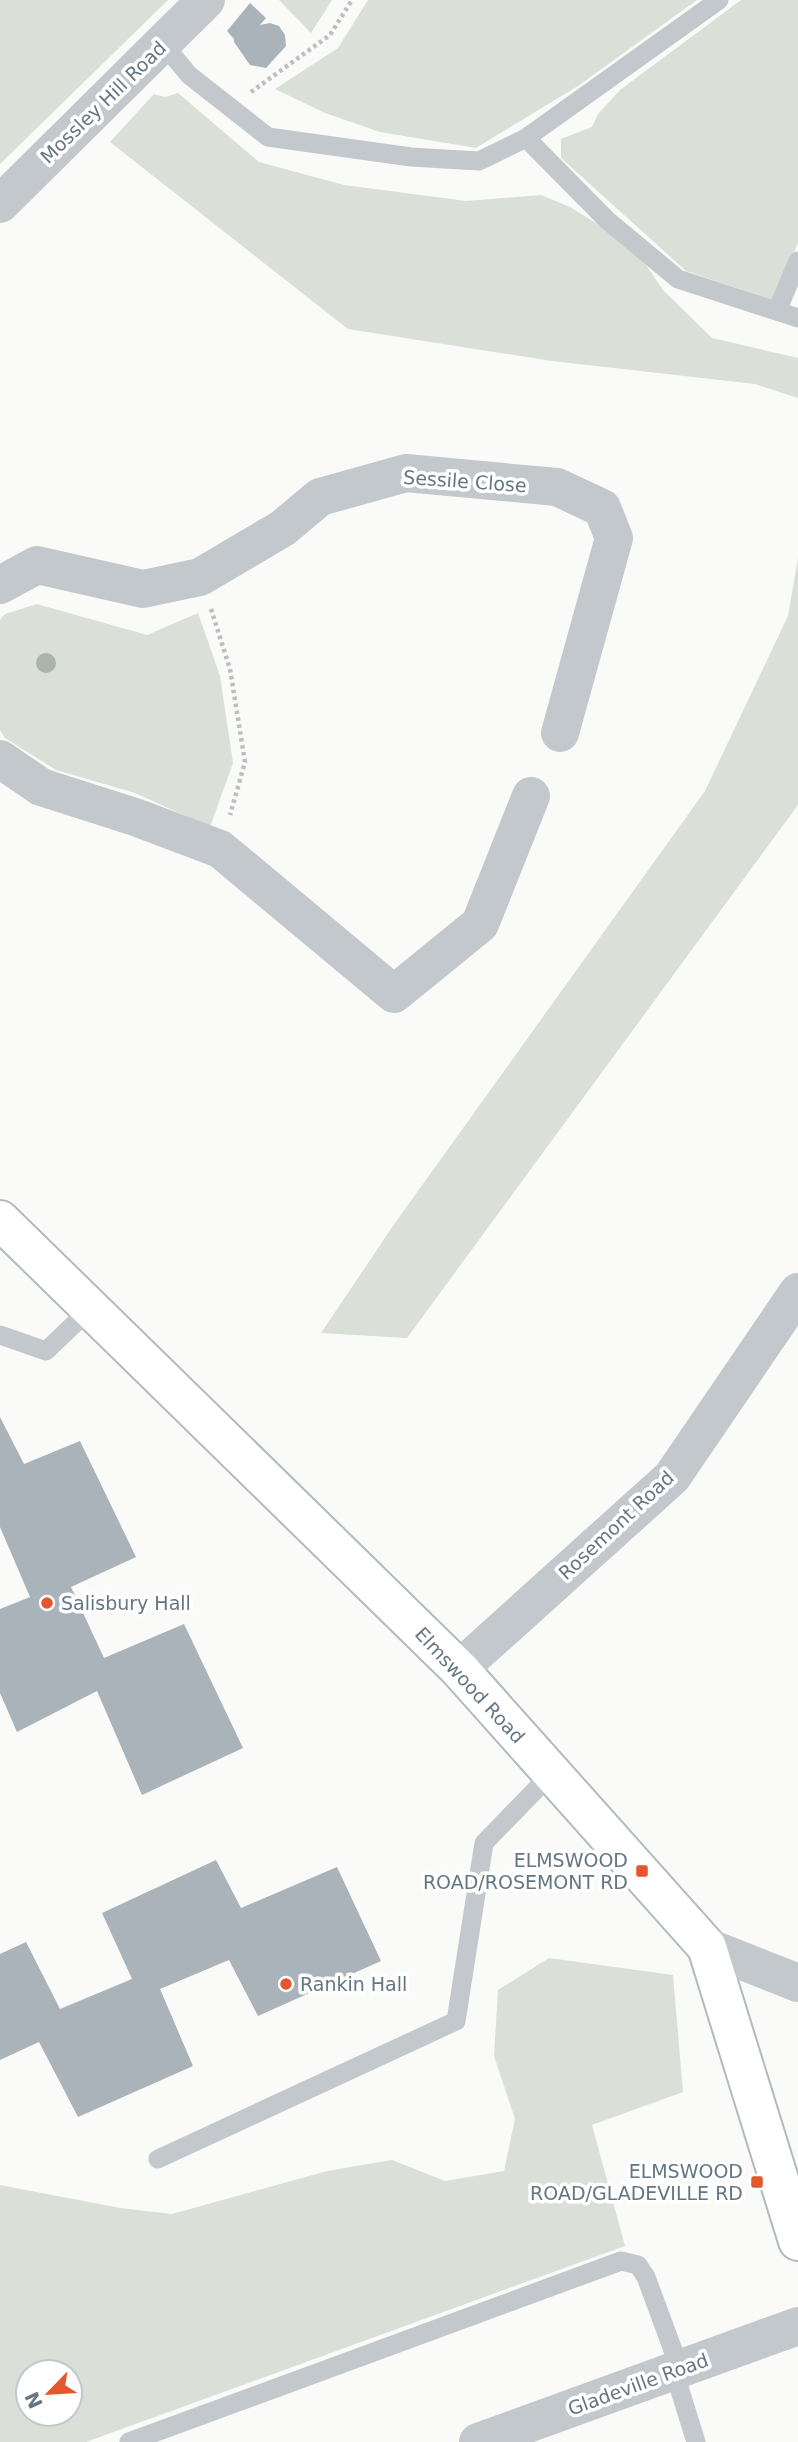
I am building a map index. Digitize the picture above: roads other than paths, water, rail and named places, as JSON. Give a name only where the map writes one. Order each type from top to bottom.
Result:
[{"type":"street","name":"Mossley Hill Road","points":[[0,204],[206,0]]},
{"type":"street","name":"Sessile Close","points":[[0,585],[37,565],[143,589],[200,577],[284,528],[320,496],[406,473],[557,487],[602,508],[614,538],[560,733]]},
{"type":"street","points":[[0,759],[41,787],[135,817],[220,849],[394,994],[480,924],[531,796]]},
{"type":"street","name":"Elmswood Road","points":[[0,1220],[459,1669],[707,1947],[798,2241]]},
{"type":"street","name":"Rosemont Road","points":[[459,1669],[672,1477],[798,1292]]},
{"type":"street","points":[[707,1947],[798,1983]]},
{"type":"street","name":"Gladeville Road","points":[[478,2442],[798,2326]]},
{"type":"lane","points":[[163,44],[189,75],[268,137],[411,158],[479,161],[526,138],[719,0]]},
{"type":"lane","points":[[526,138],[607,220],[678,279],[798,318]]},
{"type":"lane","points":[[777,311],[798,261]]},
{"type":"lane","points":[[0,1335],[46,1351],[91,1308]]},
{"type":"lane","points":[[158,2159],[456,2021],[484,1843],[551,1774]]},
{"type":"lane","points":[[129,2442],[621,2261],[638,2265],[646,2277],[677,2370],[696,2442]]},
{"type":"place","name":"Salisbury Hall","points":[[47,1603]]},
{"type":"place","name":"ELMSWOOD ROAD/ROSEMONT RD","points":[[642,1871]]},
{"type":"place","name":"Rankin Hall","points":[[286,1984]]},
{"type":"place","name":"ELMSWOOD ROAD/GLADEVILLE RD","points":[[757,2182]]}]
